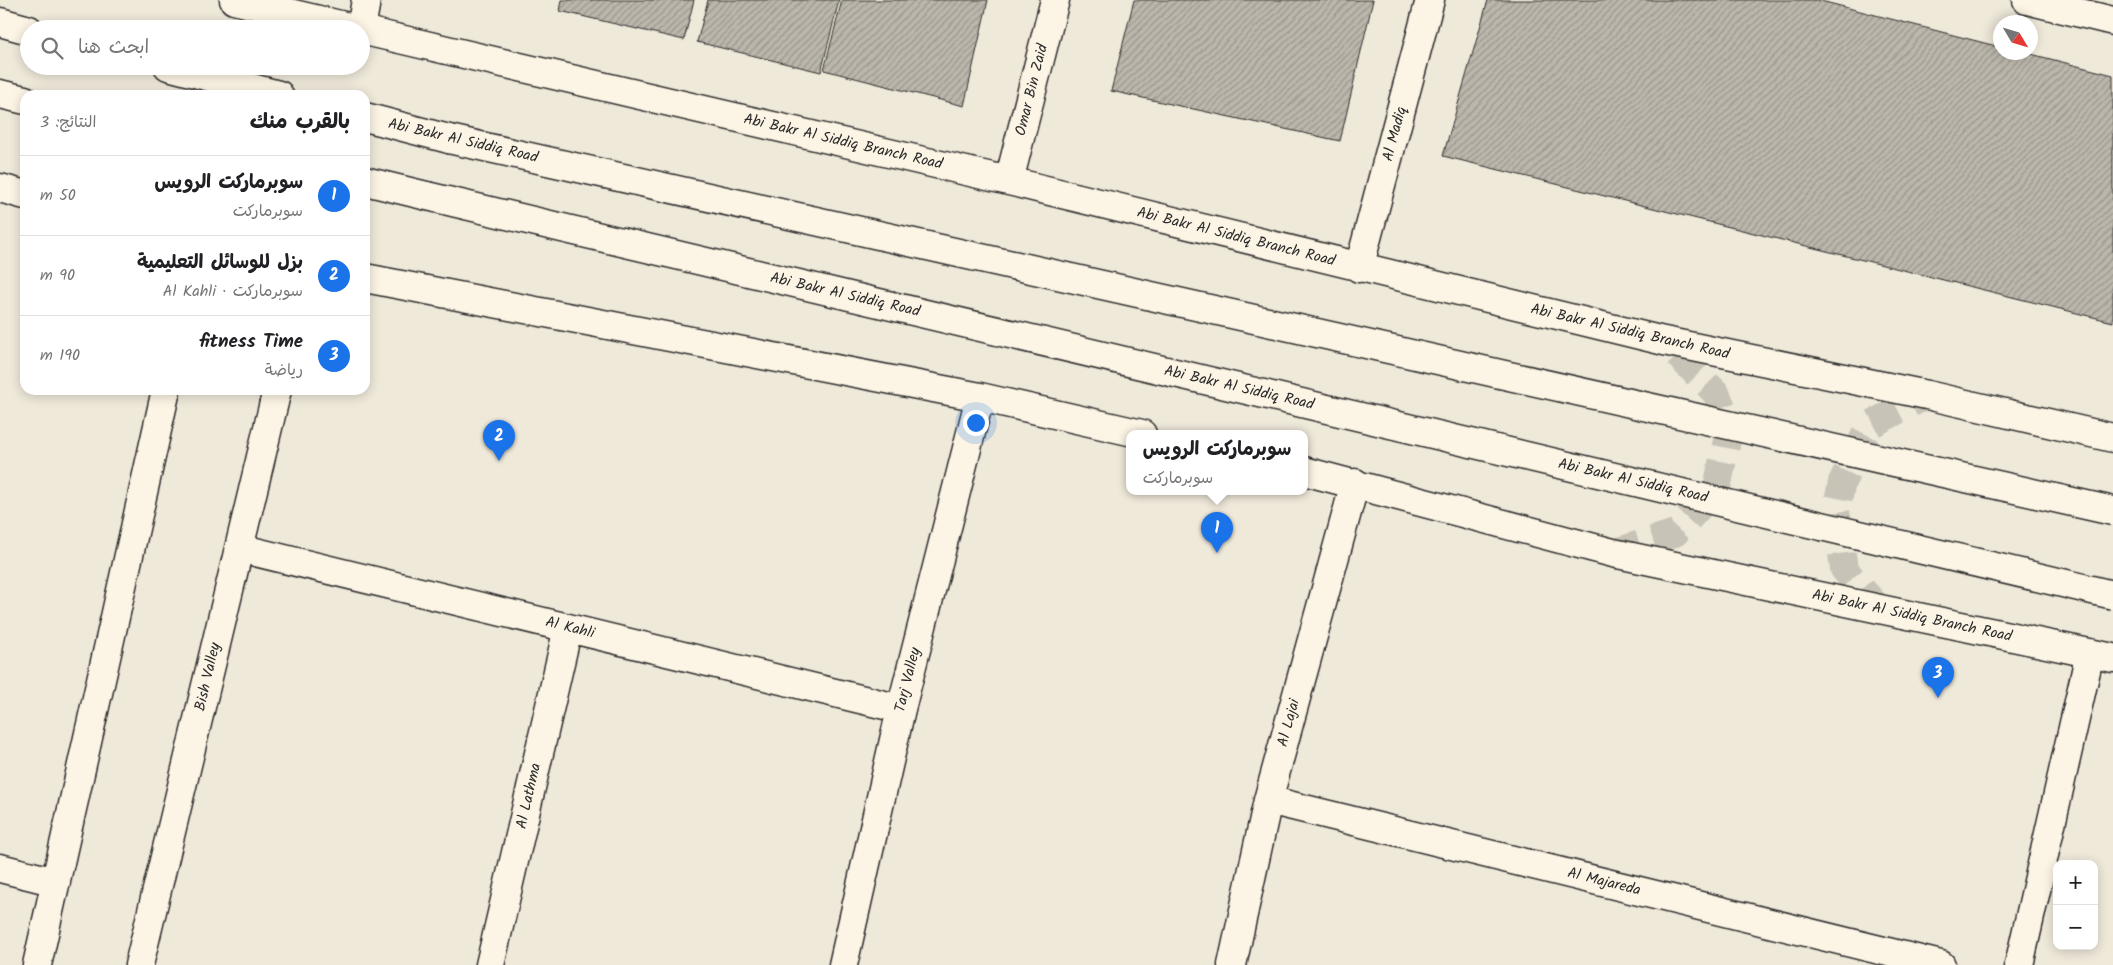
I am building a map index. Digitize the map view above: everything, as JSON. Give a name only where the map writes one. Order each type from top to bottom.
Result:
[{"type":"street","name":"Abi Bakr Al Siddiq Branch Road","points":[[234,0],[271,3],[329,20]]},
{"type":"street","points":[[362,20],[366,0]]},
{"type":"street","name":"Omar Bin Zaid","points":[[1009,181],[1055,0]]},
{"type":"street","name":"Al Madiq","points":[[1359,268],[1430,0]]},
{"type":"street","points":[[2027,0],[2113,21]]},
{"type":"street","points":[[0,22],[20,28]]},
{"type":"street","name":"Abi Bakr Al Siddiq Branch Road","points":[[370,31],[1009,181],[1664,341],[1927,395],[2113,438]]},
{"type":"street","points":[[202,75],[260,90]]},
{"type":"street","points":[[0,94],[20,99]]},
{"type":"street","name":"Abi Bakr Al Siddiq Road","points":[[370,119],[449,139],[2113,511]]},
{"type":"street","name":"Abi Bakr Al Siddiq Road","points":[[370,182],[2113,595]]},
{"type":"street","points":[[0,188],[20,194]]},
{"type":"street","points":[[370,279],[980,397],[1126,430]]},
{"type":"street","points":[[37,965],[165,395]]},
{"type":"street","name":"Bish Valley","points":[[139,965],[276,395]]},
{"type":"street","name":"Tarj Valley","points":[[843,965],[901,709],[980,397]]},
{"type":"street","name":"Abi Bakr Al Siddiq Branch Road","points":[[1308,472],[1613,553],[2101,655]]},
{"type":"street","name":"Al Lajai","points":[[1232,965],[1268,800],[1355,483]]},
{"type":"street","name":"Al Kahli","points":[[239,548],[901,709]]},
{"type":"street","name":"Al Lathma","points":[[490,965],[568,628]]},
{"type":"street","points":[[2019,965],[2101,655]]},
{"type":"street","name":"Al Majareda","points":[[1268,800],[1941,965]]},
{"type":"street","points":[[0,868],[56,882]]},
{"type":"building","points":[[562,0],[694,0],[684,40],[560,11]]},
{"type":"building","points":[[708,0],[839,0],[821,72],[697,42]]},
{"type":"building","points":[[842,0],[988,0],[964,106],[824,70]]},
{"type":"building","points":[[1134,0],[1373,0],[1340,141],[1111,91]]},
{"type":"building","points":[[1488,0],[1817,0],[1993,45],[1993,60],[2038,60],[2038,56],[2113,75],[2113,322],[1443,156]]},
{"type":"tunnel","points":[[1613,553],[1675,533],[1717,488],[1730,426],[1716,393],[1664,341]]},
{"type":"tunnel","points":[[1880,610],[1844,569],[1836,511],[1842,482],[1870,425],[1927,395]]},
{"type":"place","name":"بزل للوسائل التعليمية","points":[[499,461]]},
{"type":"place","name":"سوبرماركت الرويس","points":[[1217,553]]},
{"type":"place","name":"fitness Time","points":[[1938,698]]}]
